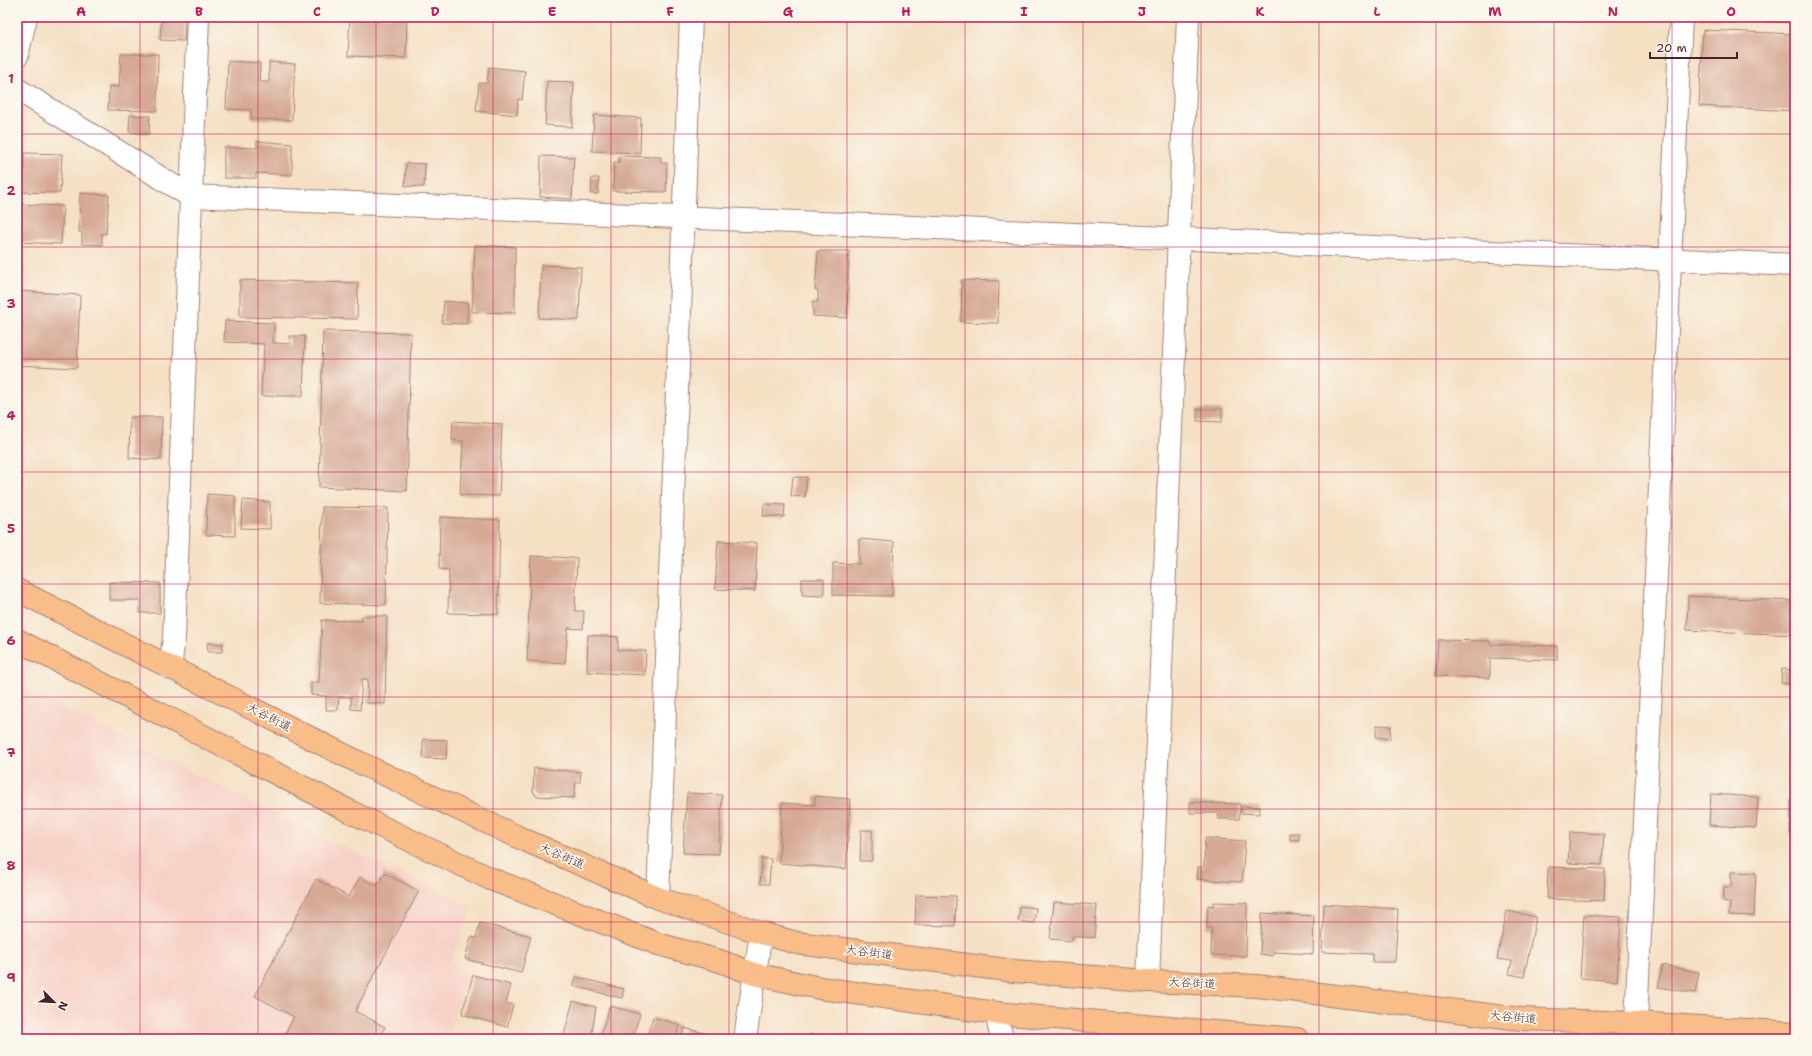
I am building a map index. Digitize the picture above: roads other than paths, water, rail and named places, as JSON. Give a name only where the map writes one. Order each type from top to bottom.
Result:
[{"type":"main road","name":"大谷街道","points":[[17,590],[358,762],[505,832],[658,898],[761,933],[797,943],[1014,971],[1148,981],[1257,986],[1522,1019],[1636,1023],[1705,1033],[1795,1033]]},
{"type":"main road","points":[[17,640],[351,812],[491,880],[658,944],[720,961],[754,974],[820,988],[996,1014],[1297,1039]]},
{"type":"street","points":[[17,56],[26,17]]},
{"type":"street","points":[[170,668],[174,638],[198,17]]},
{"type":"street","points":[[658,898],[691,17]]},
{"type":"street","points":[[1148,981],[1188,17]]},
{"type":"street","points":[[1636,1023],[1682,17]]},
{"type":"street","points":[[17,89],[190,196],[1795,265]]},
{"type":"street","points":[[745,1039],[761,933]]},
{"type":"street","points":[[996,1014],[1002,1039]]}]
